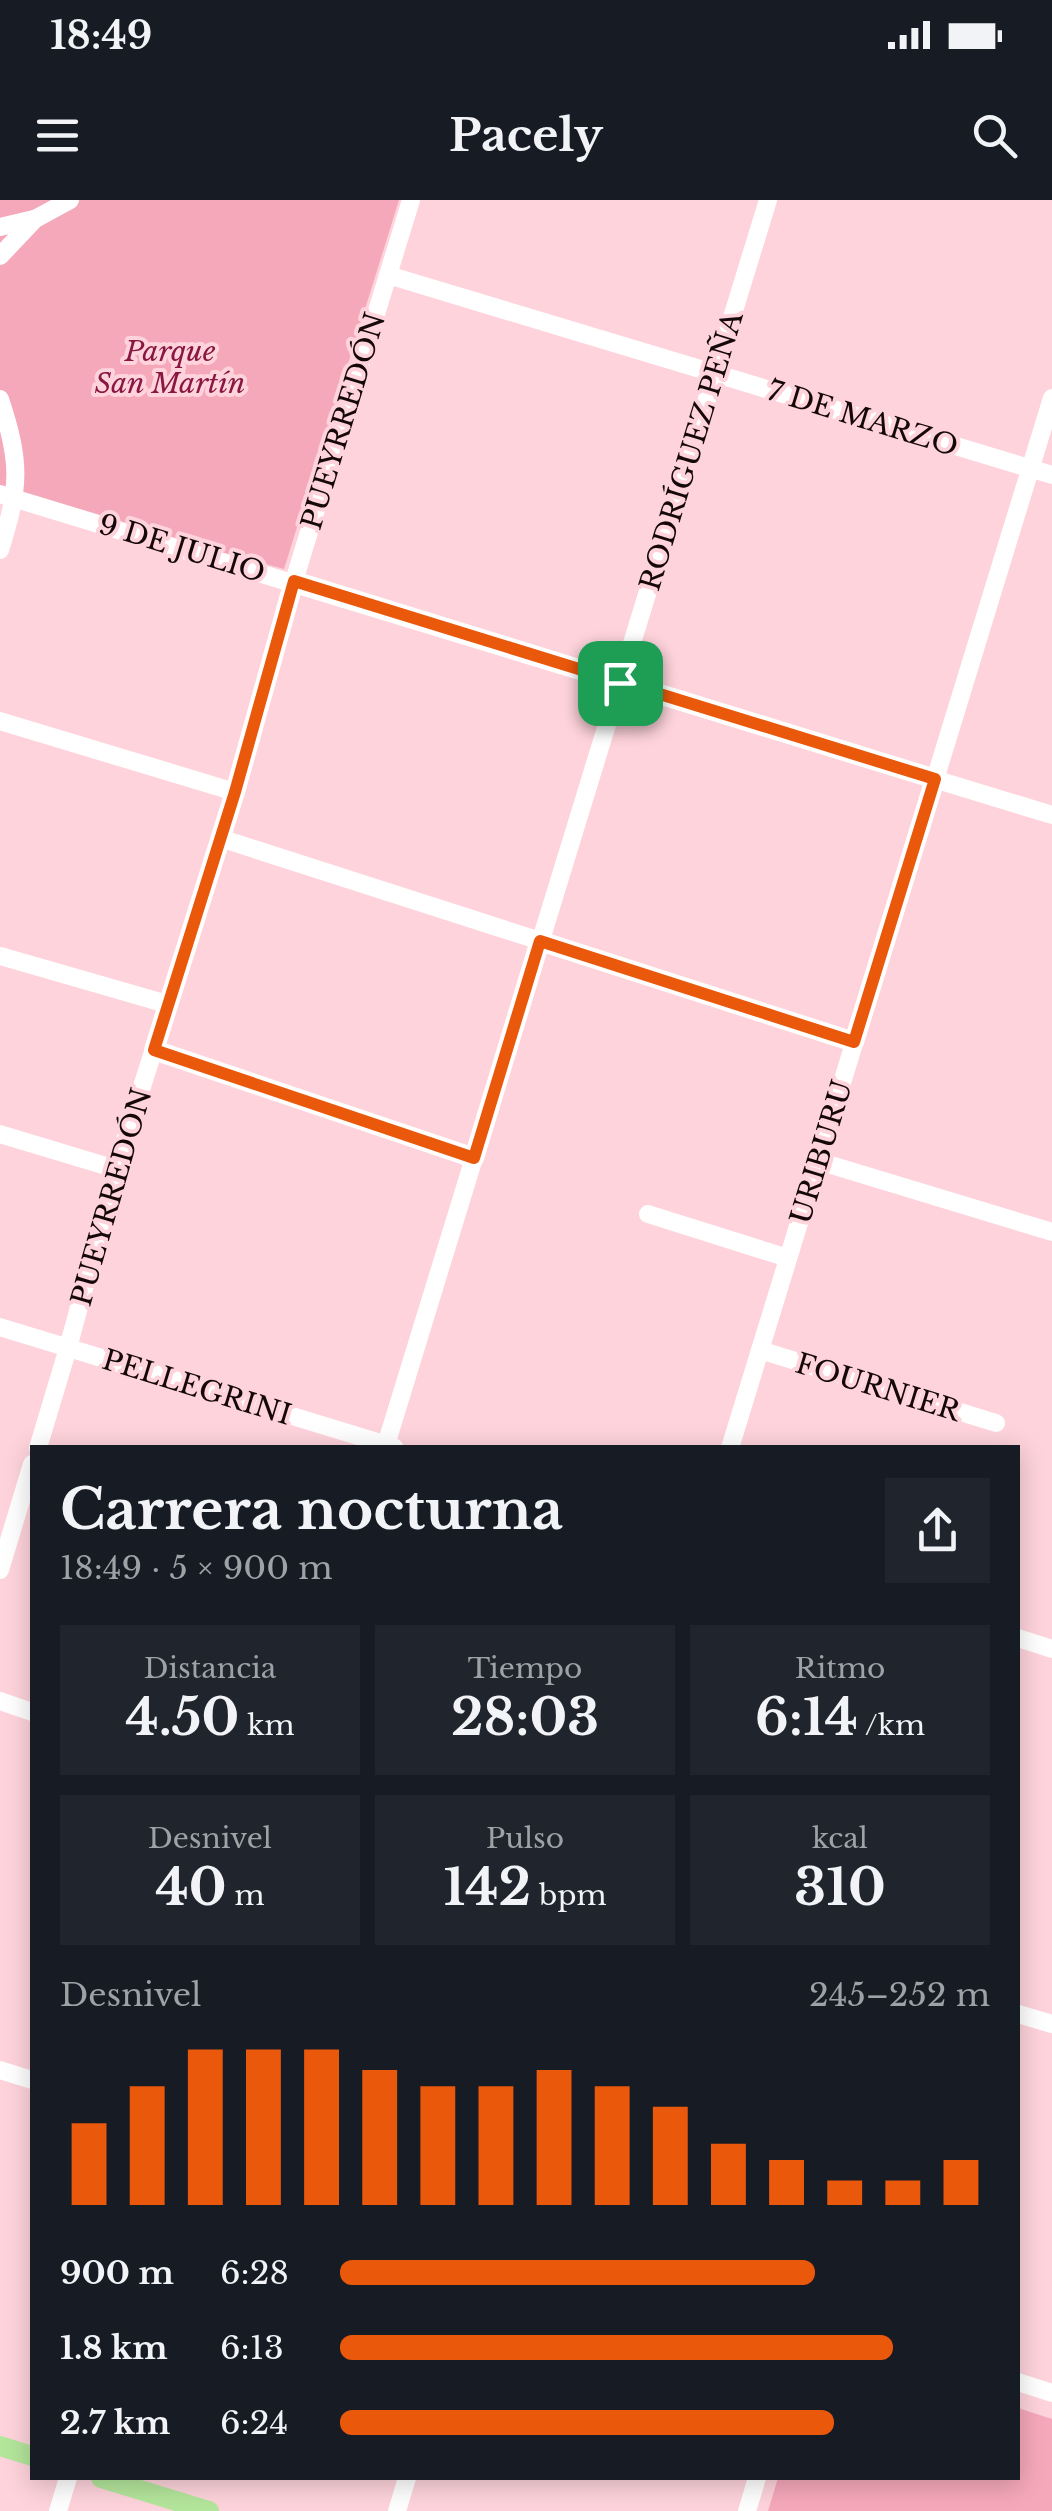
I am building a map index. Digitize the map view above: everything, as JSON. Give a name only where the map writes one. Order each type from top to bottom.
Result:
[{"type":"main road","points":[[0,2446],[30,2455]]},
{"type":"main road","points":[[108,2480],[209,2511]]},
{"type":"street","points":[[0,226],[35,218],[70,200]]},
{"type":"street","name":"PUEYRREDÓN","points":[[39,1445],[116,1169],[235,792],[294,581],[411,200]]},
{"type":"street","name":"RODRÍGUEZ PEÑA","points":[[389,1445],[768,200]]},
{"type":"street","points":[[0,256],[35,218]]},
{"type":"street","name":"7 DE MARZO","points":[[388,274],[1052,474]]},
{"type":"street","points":[[0,398],[15,463],[0,550]]},
{"type":"street","name":"URIBURU","points":[[731,1445],[1052,398]]},
{"type":"street","points":[[0,446],[8,422]]},
{"type":"street","name":"9 DE JULIO","points":[[8,496],[1052,815]]},
{"type":"street","points":[[0,720],[235,792]]},
{"type":"street","points":[[220,838],[854,1042]]},
{"type":"street","points":[[0,956],[167,1004]]},
{"type":"street","points":[[154,1050],[474,1158]]},
{"type":"street","points":[[0,1134],[116,1169]]},
{"type":"street","points":[[818,1161],[1052,1232]]},
{"type":"street","points":[[648,1214],[788,1258]]},
{"type":"street","name":"PELLEGRINI","points":[[0,1326],[382,1445]]},
{"type":"street","name":"FOURNIER","points":[[760,1350],[996,1423]]},
{"type":"street","points":[[0,1570],[30,1471]]},
{"type":"street","points":[[1020,1639],[1052,1649]]},
{"type":"street","points":[[0,1702],[30,1711]]},
{"type":"street","points":[[1020,2015],[1052,2024]]},
{"type":"street","points":[[0,2070],[30,2079]]},
{"type":"street","points":[[1020,2383],[1052,2393]]},
{"type":"street","points":[[58,2511],[67,2480]]},
{"type":"street","points":[[397,2511],[406,2480]]},
{"type":"street","points":[[747,2511],[756,2480]]},
{"type":"green space","name":"Parque San Martín","points":[[0,200],[399,200],[284,569],[0,493]]},
{"type":"green space","points":[[1020,2409],[1052,2419],[1052,2511],[768,2511],[777,2480],[1020,2480]]},
{"type":"route","points":[[294,581],[620,683],[935,779],[854,1042],[540,941],[474,1158],[154,1050],[235,792],[294,581]]}]
